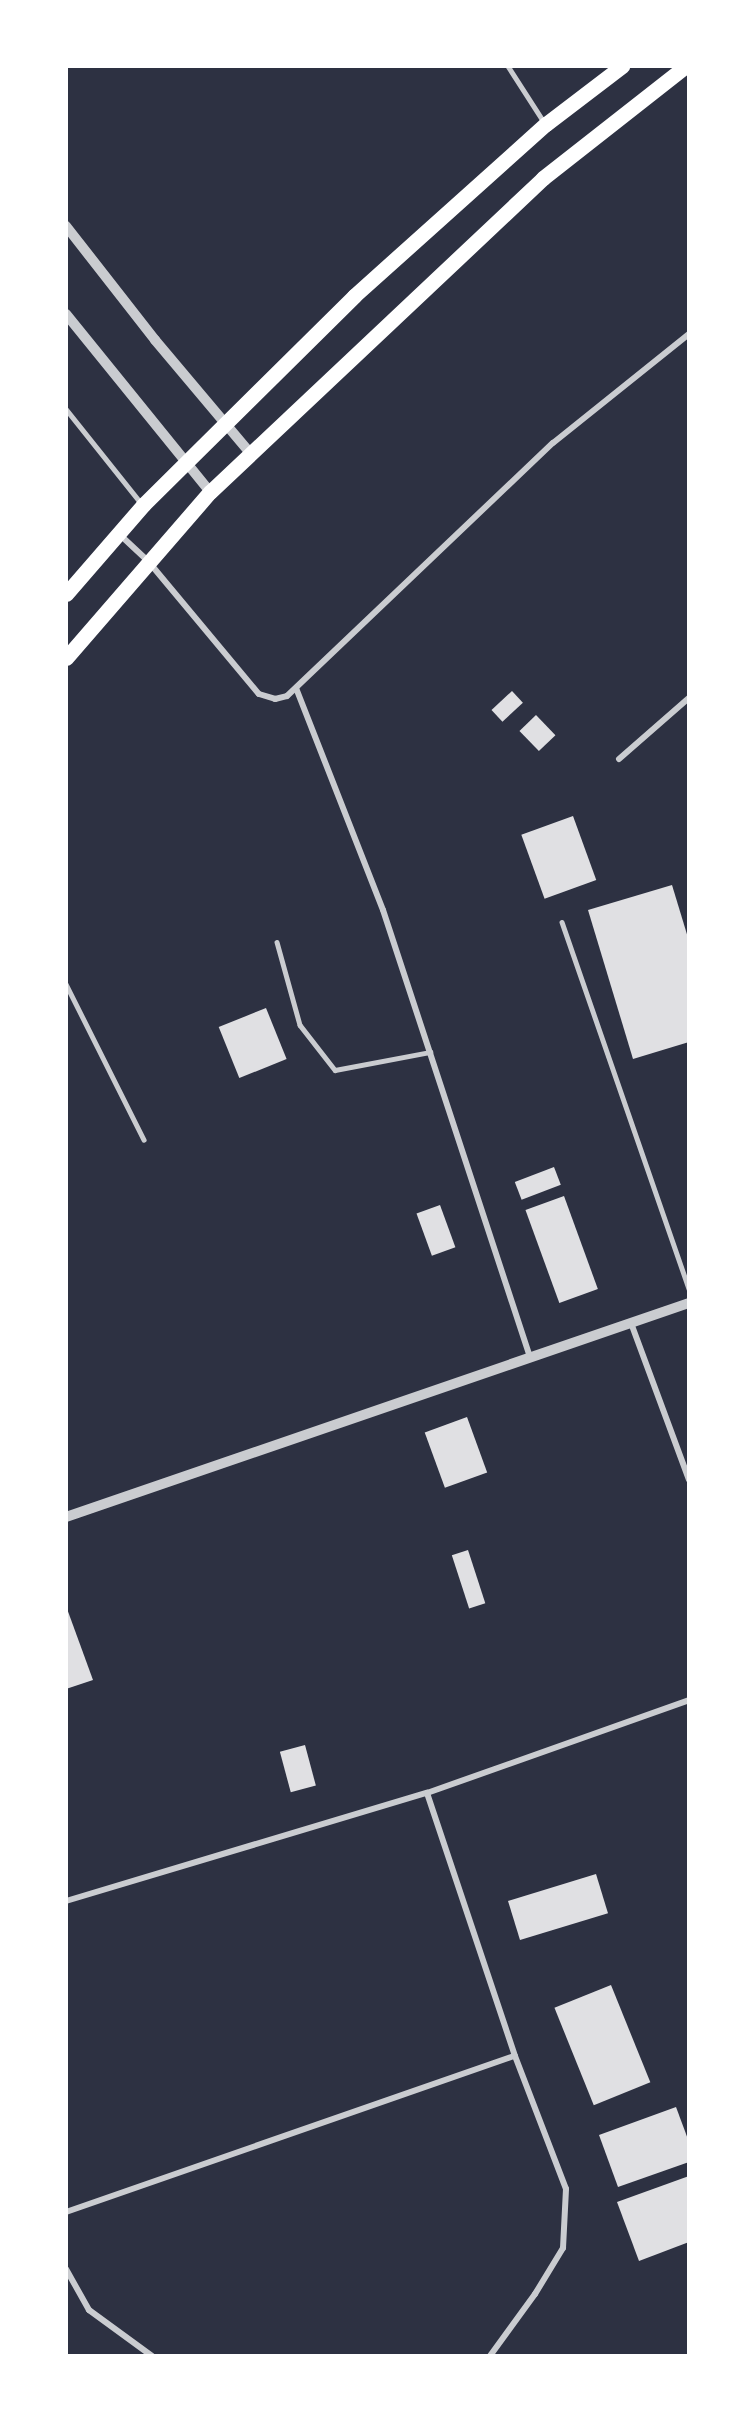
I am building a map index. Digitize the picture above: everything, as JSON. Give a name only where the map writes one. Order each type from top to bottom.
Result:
[{"type":"main road","points":[[66,594],[143,505],[354,296],[546,124],[622,66]]},
{"type":"main road","points":[[66,658],[210,492],[543,178],[686,66]]},
{"type":"street","points":[[66,226],[251,454]]},
{"type":"street","points":[[66,315],[210,492]]},
{"type":"street","points":[[118,532],[148,561],[259,694],[275,699],[287,696],[553,443],[689,334]]},
{"type":"street","points":[[296,688],[383,910],[530,1358]]},
{"type":"street","points":[[619,759],[689,698]]},
{"type":"street","points":[[66,1517],[689,1303]]},
{"type":"street","points":[[631,1323],[689,1480]]},
{"type":"street","points":[[66,1901],[427,1793],[689,1700]]},
{"type":"street","points":[[427,1793],[515,2056],[566,2189],[563,2248],[535,2294],[490,2356]]},
{"type":"street","points":[[66,2212],[515,2056]]},
{"type":"street","points":[[66,2269],[89,2310],[152,2356]]},
{"type":"lane","points":[[508,66],[546,124]]},
{"type":"lane","points":[[66,410],[143,505]]},
{"type":"lane","points":[[562,922],[689,1289]]},
{"type":"lane","points":[[277,942],[300,1025],[335,1070],[430,1052]]},
{"type":"lane","points":[[66,984],[144,1140]]},
{"type":"building","points":[[512,691],[523,703],[502,722],[492,710]]},
{"type":"building","points":[[536,715],[555,735],[539,751],[519,731]]},
{"type":"building","points":[[573,816],[596,880],[545,899],[521,835]]},
{"type":"building","points":[[672,885],[689,941],[689,1042],[633,1059],[588,910]]},
{"type":"building","points":[[266,1008],[287,1059],[239,1078],[219,1027]]},
{"type":"building","points":[[554,1167],[561,1185],[522,1200],[515,1182]]},
{"type":"building","points":[[564,1196],[598,1289],[559,1303],[525,1210]]},
{"type":"building","points":[[440,1205],[455,1247],[432,1256],[417,1214]]},
{"type":"building","points":[[467,1417],[487,1472],[445,1488],[425,1432]]},
{"type":"building","points":[[468,1550],[485,1603],[469,1609],[452,1555]]},
{"type":"building","points":[[66,1606],[93,1680],[66,1689]]},
{"type":"building","points":[[305,1745],[316,1786],[291,1792],[280,1752]]},
{"type":"building","points":[[596,1874],[608,1913],[520,1940],[508,1901]]},
{"type":"building","points":[[611,1985],[650,2082],[594,2105],[554,2008]]},
{"type":"building","points":[[676,2107],[689,2142],[689,2162],[618,2187],[599,2135]]},
{"type":"building","points":[[689,2176],[689,2242],[639,2261],[617,2202]]}]
